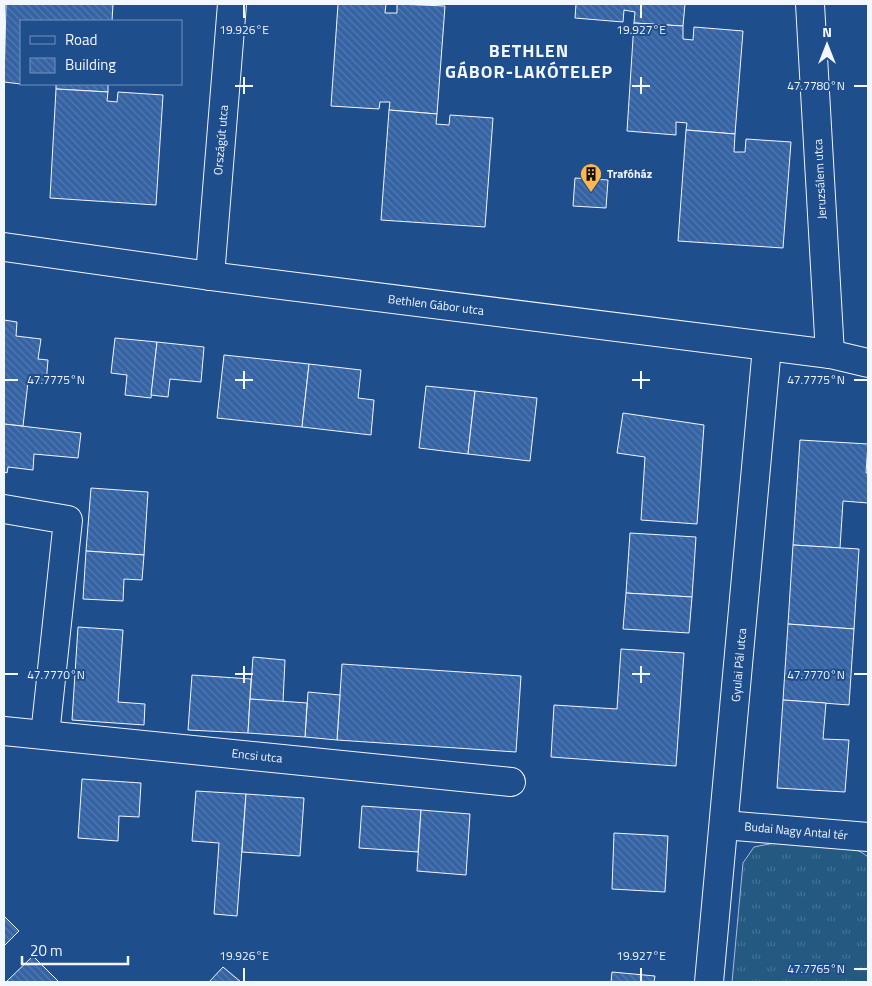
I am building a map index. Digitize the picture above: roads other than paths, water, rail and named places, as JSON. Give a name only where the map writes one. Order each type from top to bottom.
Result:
[{"type":"street","name":"Országút utca","points":[[210,276],[232,4]]},
{"type":"street","name":"Jeruzsálem utca","points":[[810,4],[830,354]]},
{"type":"street","name":"Bethlen Gábor utca","points":[[4,246],[210,276],[830,354],[868,363]]},
{"type":"street","name":"Gyulai Pál utca","points":[[710,982],[767,347]]},
{"type":"street","points":[[4,509],[68,520],[44,734]]},
{"type":"street","name":"Encsi utca","points":[[4,731],[511,782]]},
{"type":"street","name":"Budai Nagy Antal tér","points":[[724,825],[868,837]]},
{"type":"place","name":"Trafóház","points":[[591,193]]},
{"type":"district","name":"BETHLEN GÁBOR-LAKÓTELEP","points":[[529,61]]}]
